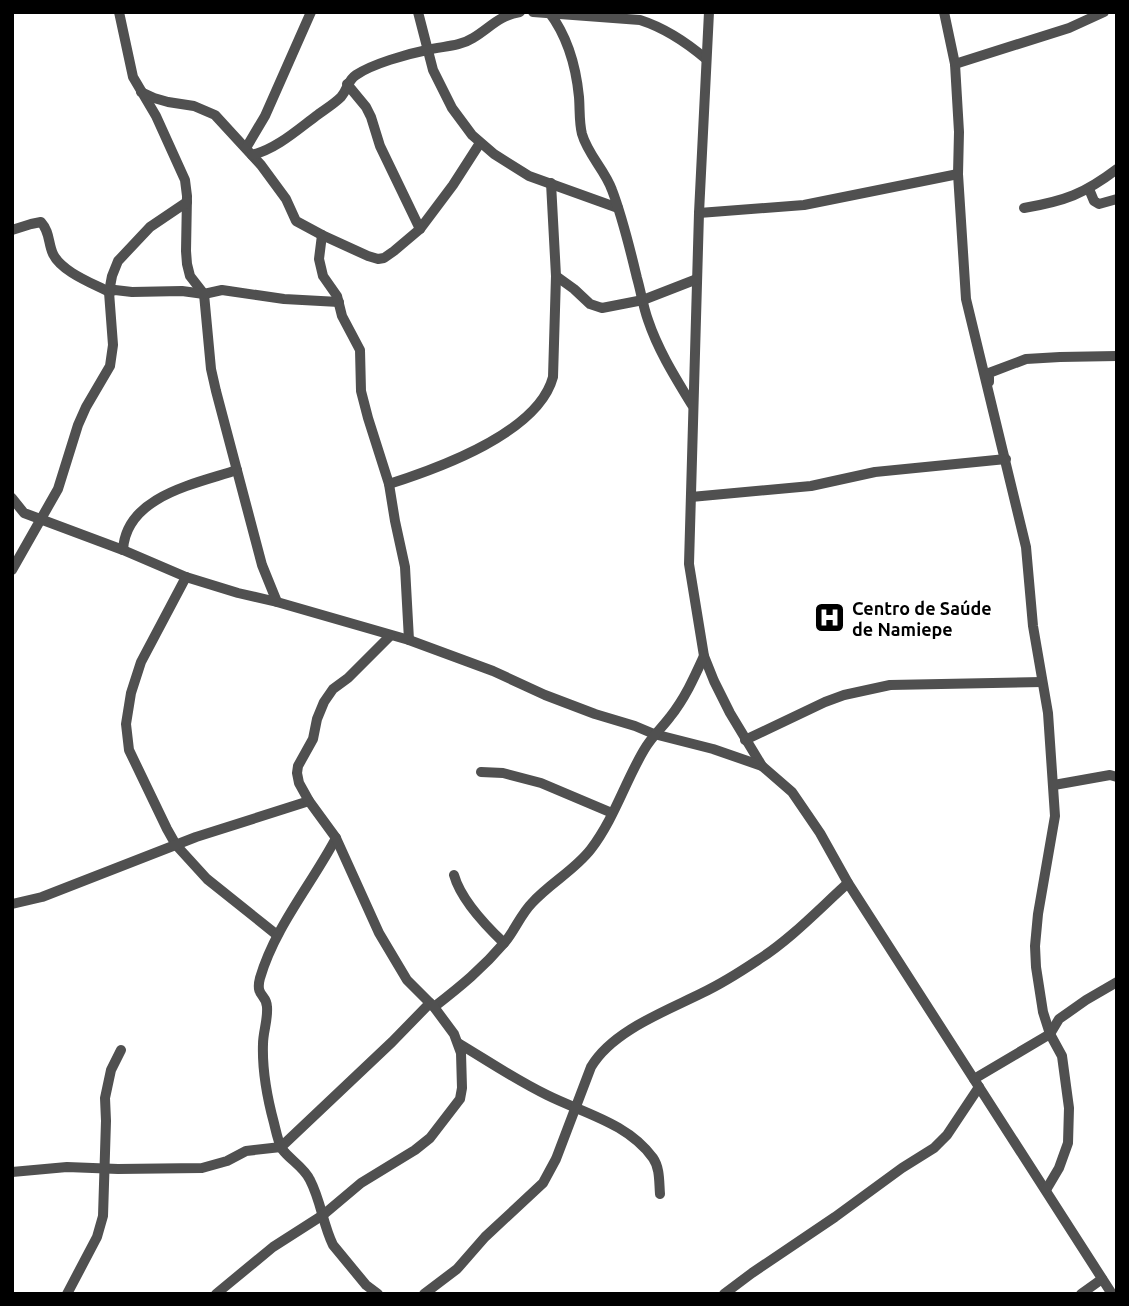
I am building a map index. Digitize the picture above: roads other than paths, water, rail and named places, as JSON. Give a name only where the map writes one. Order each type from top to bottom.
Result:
[{"type":"street","points":[[119,12],[133,77],[156,116],[185,180],[187,264],[190,276],[204,294],[211,369],[262,565],[277,602]]},
{"type":"street","points":[[249,152],[312,12]]},
{"type":"street","points":[[418,12],[433,70],[453,108],[480,143],[519,170],[618,208]]},
{"type":"street","points":[[533,12],[640,20],[682,40],[706,59]]},
{"type":"street","points":[[709,12],[699,213],[689,564],[704,656],[719,692],[745,740],[762,766],[792,792],[820,833],[848,883],[1112,1294]]},
{"type":"street","points":[[944,12],[956,64],[958,174],[966,299],[1026,547],[1033,626],[1048,713],[1055,816],[1035,946],[1043,1012],[1050,1034],[1062,1056],[1069,1108],[1068,1143],[1059,1168],[1046,1190]]},
{"type":"street","points":[[956,64],[1069,27],[1104,12]]},
{"type":"street","points":[[249,152],[269,149],[294,133],[341,97],[347,84],[361,72],[397,58],[467,41],[512,13]]},
{"type":"street","points":[[549,13],[561,30],[570,51],[577,79],[579,119],[585,144],[612,188],[656,343],[693,406]]},
{"type":"street","points":[[347,84],[366,107],[380,146],[420,229]]},
{"type":"street","points":[[141,92],[168,102],[194,106],[215,115],[286,199],[296,221],[368,256],[378,258],[384,258],[420,229],[480,143]]},
{"type":"street","points":[[1024,208],[1060,201],[1089,189],[1117,169]]},
{"type":"street","points":[[699,213],[804,205],[958,174]]},
{"type":"street","points":[[389,484],[451,462],[500,436],[540,404],[549,391],[553,377],[556,276],[551,183]]},
{"type":"street","points":[[1089,189],[1094,201],[1099,204],[1117,199]]},
{"type":"street","points":[[12,570],[58,489],[86,407],[110,366],[113,345],[109,292],[118,261],[150,227],[187,202]]},
{"type":"street","points":[[12,230],[41,222],[47,230],[54,256],[60,263],[109,292],[182,291],[204,294],[222,290],[284,299],[339,302]]},
{"type":"street","points":[[322,235],[319,259],[323,276],[339,302],[342,316],[360,350],[361,391],[389,484],[405,567],[409,640]]},
{"type":"street","points":[[556,276],[590,304],[602,308],[643,300],[697,279]]},
{"type":"street","points":[[991,397],[989,373],[1026,359],[1117,356]]},
{"type":"street","points":[[691,497],[802,488],[875,472],[1006,459]]},
{"type":"street","points":[[123,550],[124,537],[130,524],[151,502],[237,470]]},
{"type":"street","points":[[12,498],[24,513]]},
{"type":"street","points":[[12,509],[42,518],[186,577],[409,640],[493,671],[545,695],[654,734],[713,749],[762,766]]},
{"type":"street","points":[[186,577],[141,662],[131,694],[126,724],[129,750],[176,845],[207,879],[277,935]]},
{"type":"street","points":[[216,1294],[273,1247],[323,1215],[361,1183],[415,1150],[429,1138],[460,1099],[462,1072],[458,1043],[448,1024],[407,980],[379,933],[336,838],[309,801],[299,783],[297,773],[313,739],[320,710],[333,690],[390,636]]},
{"type":"street","points":[[12,1172],[67,1167],[202,1168],[227,1161],[246,1151],[281,1147],[432,1005],[482,968],[504,943],[529,905],[580,862],[592,848],[654,734],[683,700],[704,656]]},
{"type":"street","points":[[745,740],[824,702],[890,685],[1042,682]]},
{"type":"street","points":[[481,772],[541,783],[612,813]]},
{"type":"street","points":[[1054,785],[1110,775],[1117,777]]},
{"type":"street","points":[[12,904],[42,897],[176,845],[309,801]]},
{"type":"street","points":[[336,838],[277,935],[259,982],[258,989],[267,1004],[263,1043],[265,1087],[281,1147],[309,1176],[329,1238],[366,1285],[378,1294]]},
{"type":"street","points":[[454,875],[464,898],[504,943]]},
{"type":"street","points":[[424,1294],[457,1269],[485,1237],[543,1183],[556,1159],[597,1056],[645,1021],[705,992],[761,959],[848,883]]},
{"type":"street","points":[[724,1294],[934,1148],[947,1135],[976,1083],[1050,1034],[1059,1019],[1117,982]]},
{"type":"street","points":[[458,1043],[521,1081],[616,1127],[638,1142],[653,1158],[658,1168],[660,1195]]},
{"type":"street","points":[[67,1294],[97,1237],[103,1216],[106,1121],[104,1098],[111,1070],[121,1050]]},
{"type":"street","points":[[1081,1294],[1102,1279]]},
{"type":"place","name":"Centro de Saúde de Namiepe","points":[[829,618]]}]
